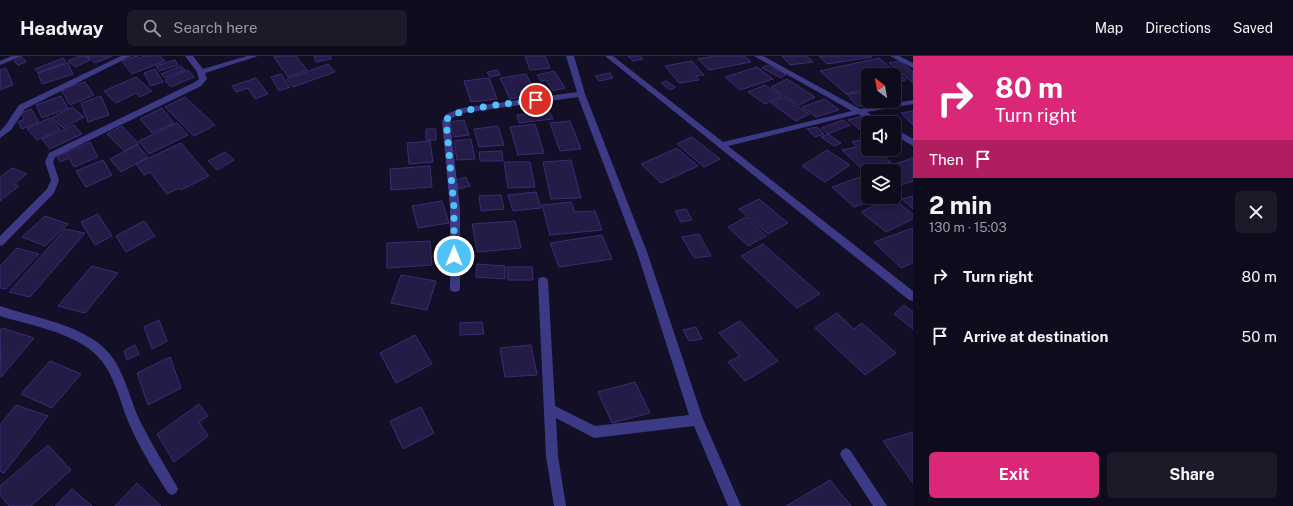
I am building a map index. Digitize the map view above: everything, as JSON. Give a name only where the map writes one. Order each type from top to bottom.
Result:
[{"type":"street","points":[[0,62],[18,56]]},
{"type":"street","points":[[0,135],[8,128],[22,107],[127,56]]},
{"type":"street","points":[[0,242],[52,191],[55,180],[49,162],[52,155],[193,87],[203,79],[201,72],[189,56]]},
{"type":"street","points":[[201,72],[254,56]]},
{"type":"street","points":[[570,56],[581,94],[642,252],[697,420],[735,506]]},
{"type":"street","points":[[609,56],[913,297]]},
{"type":"street","points":[[758,56],[869,116]]},
{"type":"street","points":[[894,56],[913,66]]},
{"type":"street","points":[[454,288],[454,208],[446,120],[449,116],[462,111],[581,94]]},
{"type":"street","points":[[722,145],[861,111],[913,102]]},
{"type":"street","points":[[901,135],[913,143]]},
{"type":"street","points":[[543,281],[552,456],[560,506]]},
{"type":"street","points":[[0,311],[66,332],[88,342],[104,354],[117,376],[131,415],[172,489]]},
{"type":"street","points":[[550,409],[594,432],[697,420]]},
{"type":"street","points":[[846,454],[881,506]]},
{"type":"building","points":[[79,56],[86,56],[90,60],[75,67],[68,61]]},
{"type":"building","points":[[87,56],[112,56],[95,63]]},
{"type":"building","points":[[136,56],[139,58],[144,56],[160,56],[165,61],[132,74],[122,61]]},
{"type":"building","points":[[296,56],[307,70],[288,77],[274,57]]},
{"type":"building","points":[[314,56],[331,56],[331,59],[316,62]]},
{"type":"building","points":[[525,56],[545,56],[550,68],[530,70]]},
{"type":"building","points":[[628,56],[640,56],[643,59],[633,61]]},
{"type":"building","points":[[715,56],[745,56],[751,62],[709,70],[698,59]]},
{"type":"building","points":[[782,56],[807,56],[813,62],[790,65]]},
{"type":"building","points":[[819,56],[871,56],[872,57],[827,64]]},
{"type":"building","points":[[22,57],[26,62],[18,65],[14,61]]},
{"type":"building","points":[[63,58],[66,62],[38,73],[35,69]]},
{"type":"building","points":[[879,58],[891,68],[861,68],[861,91],[846,94],[820,71]]},
{"type":"building","points":[[175,60],[178,65],[159,71],[156,66]]},
{"type":"building","points":[[692,61],[704,75],[696,76],[699,80],[679,83],[665,66]]},
{"type":"building","points":[[900,61],[913,72],[913,83],[901,73],[901,68],[895,68],[889,63]]},
{"type":"building","points":[[68,63],[73,74],[42,84],[38,73]]},
{"type":"building","points":[[328,64],[335,72],[293,87],[287,79]]},
{"type":"building","points":[[767,65],[786,74],[781,78],[762,68]]},
{"type":"building","points":[[181,66],[185,70],[165,78],[161,74]]},
{"type":"building","points":[[757,67],[773,79],[740,90],[725,77]]},
{"type":"building","points":[[6,68],[13,85],[0,90],[0,70]]},
{"type":"building","points":[[155,69],[163,82],[151,86],[144,73]]},
{"type":"building","points":[[188,70],[194,77],[171,87],[165,80]]},
{"type":"building","points":[[497,70],[500,75],[490,77],[487,72]]},
{"type":"building","points":[[554,71],[565,88],[553,91],[546,80],[541,81],[537,75]]},
{"type":"building","points":[[610,73],[613,78],[599,81],[595,76]]},
{"type":"building","points":[[281,74],[290,87],[279,91],[271,77]]},
{"type":"building","points":[[526,74],[537,95],[510,99],[500,78]]},
{"type":"building","points":[[901,76],[906,80],[901,81]]},
{"type":"building","points":[[136,77],[152,91],[140,97],[136,93],[116,103],[104,91]]},
{"type":"building","points":[[256,78],[268,94],[255,99],[248,88],[236,92],[232,86]]},
{"type":"building","points":[[489,78],[497,99],[471,102],[464,81]]},
{"type":"building","points":[[787,79],[815,97],[799,105],[771,87]]},
{"type":"building","points":[[666,81],[675,87],[670,90],[661,83]]},
{"type":"building","points":[[85,82],[94,95],[70,105],[61,89]]},
{"type":"building","points":[[765,85],[782,96],[765,104],[748,92]]},
{"type":"building","points":[[861,93],[861,106],[857,106],[847,94]]},
{"type":"building","points":[[61,96],[68,108],[42,118],[36,105]]},
{"type":"building","points":[[101,96],[109,115],[88,122],[81,103]]},
{"type":"building","points":[[185,97],[215,125],[194,136],[165,107]]},
{"type":"building","points":[[784,97],[809,114],[796,121],[771,103]]},
{"type":"building","points":[[825,99],[839,110],[816,117],[802,107]]},
{"type":"building","points":[[72,107],[84,117],[63,128],[51,118]]},
{"type":"building","points":[[162,108],[174,123],[152,133],[140,119]]},
{"type":"building","points":[[31,109],[39,122],[22,129],[18,122],[24,119],[21,113]]},
{"type":"building","points":[[549,111],[553,119],[519,123],[517,115]]},
{"type":"building","points":[[913,111],[913,125],[901,113]]},
{"type":"building","points":[[861,116],[861,128],[859,129],[848,120]]},
{"type":"building","points":[[49,118],[60,129],[37,140],[27,129]]},
{"type":"building","points":[[464,120],[469,135],[454,137],[449,122]]},
{"type":"building","points":[[843,120],[850,125],[828,134],[821,128]]},
{"type":"building","points":[[570,121],[581,149],[560,151],[550,123]]},
{"type":"building","points":[[177,123],[188,135],[149,154],[139,141]]},
{"type":"building","points":[[535,124],[544,153],[518,155],[510,127]]},
{"type":"building","points":[[74,125],[82,134],[50,149],[42,139]]},
{"type":"building","points":[[122,126],[139,144],[124,151],[107,134]]},
{"type":"building","points":[[498,126],[504,145],[479,147],[474,129]]},
{"type":"building","points":[[817,127],[824,134],[815,137],[807,129]]},
{"type":"building","points":[[426,129],[436,129],[436,140],[426,140]]},
{"type":"building","points":[[828,134],[841,143],[834,146],[821,137]]},
{"type":"building","points":[[692,137],[720,159],[704,167],[677,144]]},
{"type":"building","points":[[471,139],[475,159],[457,160],[454,141]]},
{"type":"building","points":[[861,140],[861,156],[884,156],[891,162],[884,164],[861,164],[861,168],[842,150],[857,147],[852,142]]},
{"type":"building","points":[[430,141],[433,162],[409,164],[407,143]]},
{"type":"building","points":[[90,142],[98,157],[74,167],[69,158],[60,162],[57,156]]},
{"type":"building","points":[[181,143],[209,176],[181,190],[179,188],[167,194],[150,172],[144,175],[136,164]]},
{"type":"building","points":[[137,145],[148,157],[121,172],[110,159]]},
{"type":"building","points":[[677,148],[698,166],[661,183],[641,164]]},
{"type":"building","points":[[827,150],[850,165],[825,182],[802,166]]},
{"type":"building","points":[[502,151],[503,161],[480,161],[479,152]]},
{"type":"building","points":[[225,152],[234,160],[217,170],[208,161]]},
{"type":"building","points":[[913,158],[913,181],[901,185],[901,164],[895,164]]},
{"type":"building","points":[[103,160],[112,175],[86,187],[76,171]]},
{"type":"building","points":[[571,160],[581,198],[551,199],[543,162]]},
{"type":"building","points":[[504,162],[530,162],[535,187],[508,188]]},
{"type":"building","points":[[430,166],[432,187],[391,190],[390,169]]},
{"type":"building","points":[[12,168],[27,174],[14,184],[19,186],[0,201],[0,177]]},
{"type":"building","points":[[466,177],[470,186],[459,189],[455,180]]},
{"type":"building","points":[[860,177],[862,204],[854,207],[832,187]]},
{"type":"building","points":[[536,192],[541,208],[513,211],[508,195]]},
{"type":"building","points":[[501,195],[504,209],[481,211],[479,196]]},
{"type":"building","points":[[913,196],[913,209],[902,199]]},
{"type":"building","points":[[759,199],[788,223],[768,234],[739,209]]},
{"type":"building","points":[[442,201],[449,223],[418,228],[412,206]]},
{"type":"building","points":[[571,202],[575,212],[595,211],[602,230],[550,235],[542,205]]},
{"type":"building","points":[[877,204],[900,204],[913,214],[913,219],[886,232],[861,212]]},
{"type":"building","points":[[686,209],[692,220],[681,222],[675,211]]},
{"type":"building","points":[[98,214],[112,236],[95,245],[81,222]]},
{"type":"building","points":[[45,216],[68,224],[45,246],[22,237]]},
{"type":"building","points":[[746,217],[766,236],[748,246],[728,227]]},
{"type":"building","points":[[144,221],[155,236],[126,252],[116,236]]},
{"type":"building","points":[[515,221],[521,248],[477,252],[472,224]]},
{"type":"building","points":[[913,228],[913,263],[901,268],[874,242]]},
{"type":"building","points":[[65,229],[85,233],[30,297],[9,292]]},
{"type":"building","points":[[699,234],[711,256],[694,258],[682,237]]},
{"type":"building","points":[[602,235],[612,259],[559,267],[550,243]]},
{"type":"building","points":[[430,241],[432,265],[387,268],[387,243]]},
{"type":"building","points":[[763,244],[820,294],[797,308],[741,256]]},
{"type":"building","points":[[17,248],[39,254],[6,289],[0,288],[0,266]]},
{"type":"building","points":[[477,264],[505,266],[505,279],[476,277]]},
{"type":"building","points":[[92,266],[118,273],[85,313],[58,306]]},
{"type":"building","points":[[507,267],[532,267],[533,280],[508,280]]},
{"type":"building","points":[[401,275],[436,281],[427,310],[391,303]]},
{"type":"building","points":[[904,305],[913,312],[913,329],[894,314]]},
{"type":"building","points":[[837,313],[854,329],[862,323],[896,353],[865,375],[815,328]]},
{"type":"building","points":[[159,320],[167,341],[152,349],[144,327]]},
{"type":"building","points":[[740,321],[778,361],[745,381],[728,362],[740,356],[719,333]]},
{"type":"building","points":[[482,322],[484,334],[460,335],[460,323]]},
{"type":"building","points":[[696,327],[702,339],[689,341],[683,330]]},
{"type":"building","points":[[2,328],[34,338],[1,377],[0,330]]},
{"type":"building","points":[[415,335],[432,364],[396,383],[380,353]]},
{"type":"building","points":[[135,345],[139,354],[127,360],[124,351]]},
{"type":"building","points":[[531,345],[537,375],[505,377],[500,348]]},
{"type":"building","points":[[170,357],[181,388],[148,405],[137,373]]},
{"type":"building","points":[[50,361],[81,374],[52,408],[21,394]]},
{"type":"building","points":[[635,382],[650,413],[612,423],[598,392]]},
{"type":"building","points":[[199,404],[208,416],[199,422],[208,436],[174,462],[157,434]]},
{"type":"building","points":[[16,405],[48,416],[4,473],[0,471],[0,425]]},
{"type":"building","points":[[421,407],[434,433],[403,449],[390,421]]},
{"type":"building","points":[[913,432],[913,483],[883,441]]},
{"type":"building","points":[[48,445],[71,470],[31,506],[9,506],[0,495],[0,486]]},
{"type":"building","points":[[830,480],[851,506],[786,506]]},
{"type":"building","points":[[137,483],[161,506],[115,506]]},
{"type":"building","points":[[72,489],[92,506],[55,506]]},
{"type":"route","points":[[454,256],[454,208],[446,120],[449,116],[462,111],[536,100]]}]
